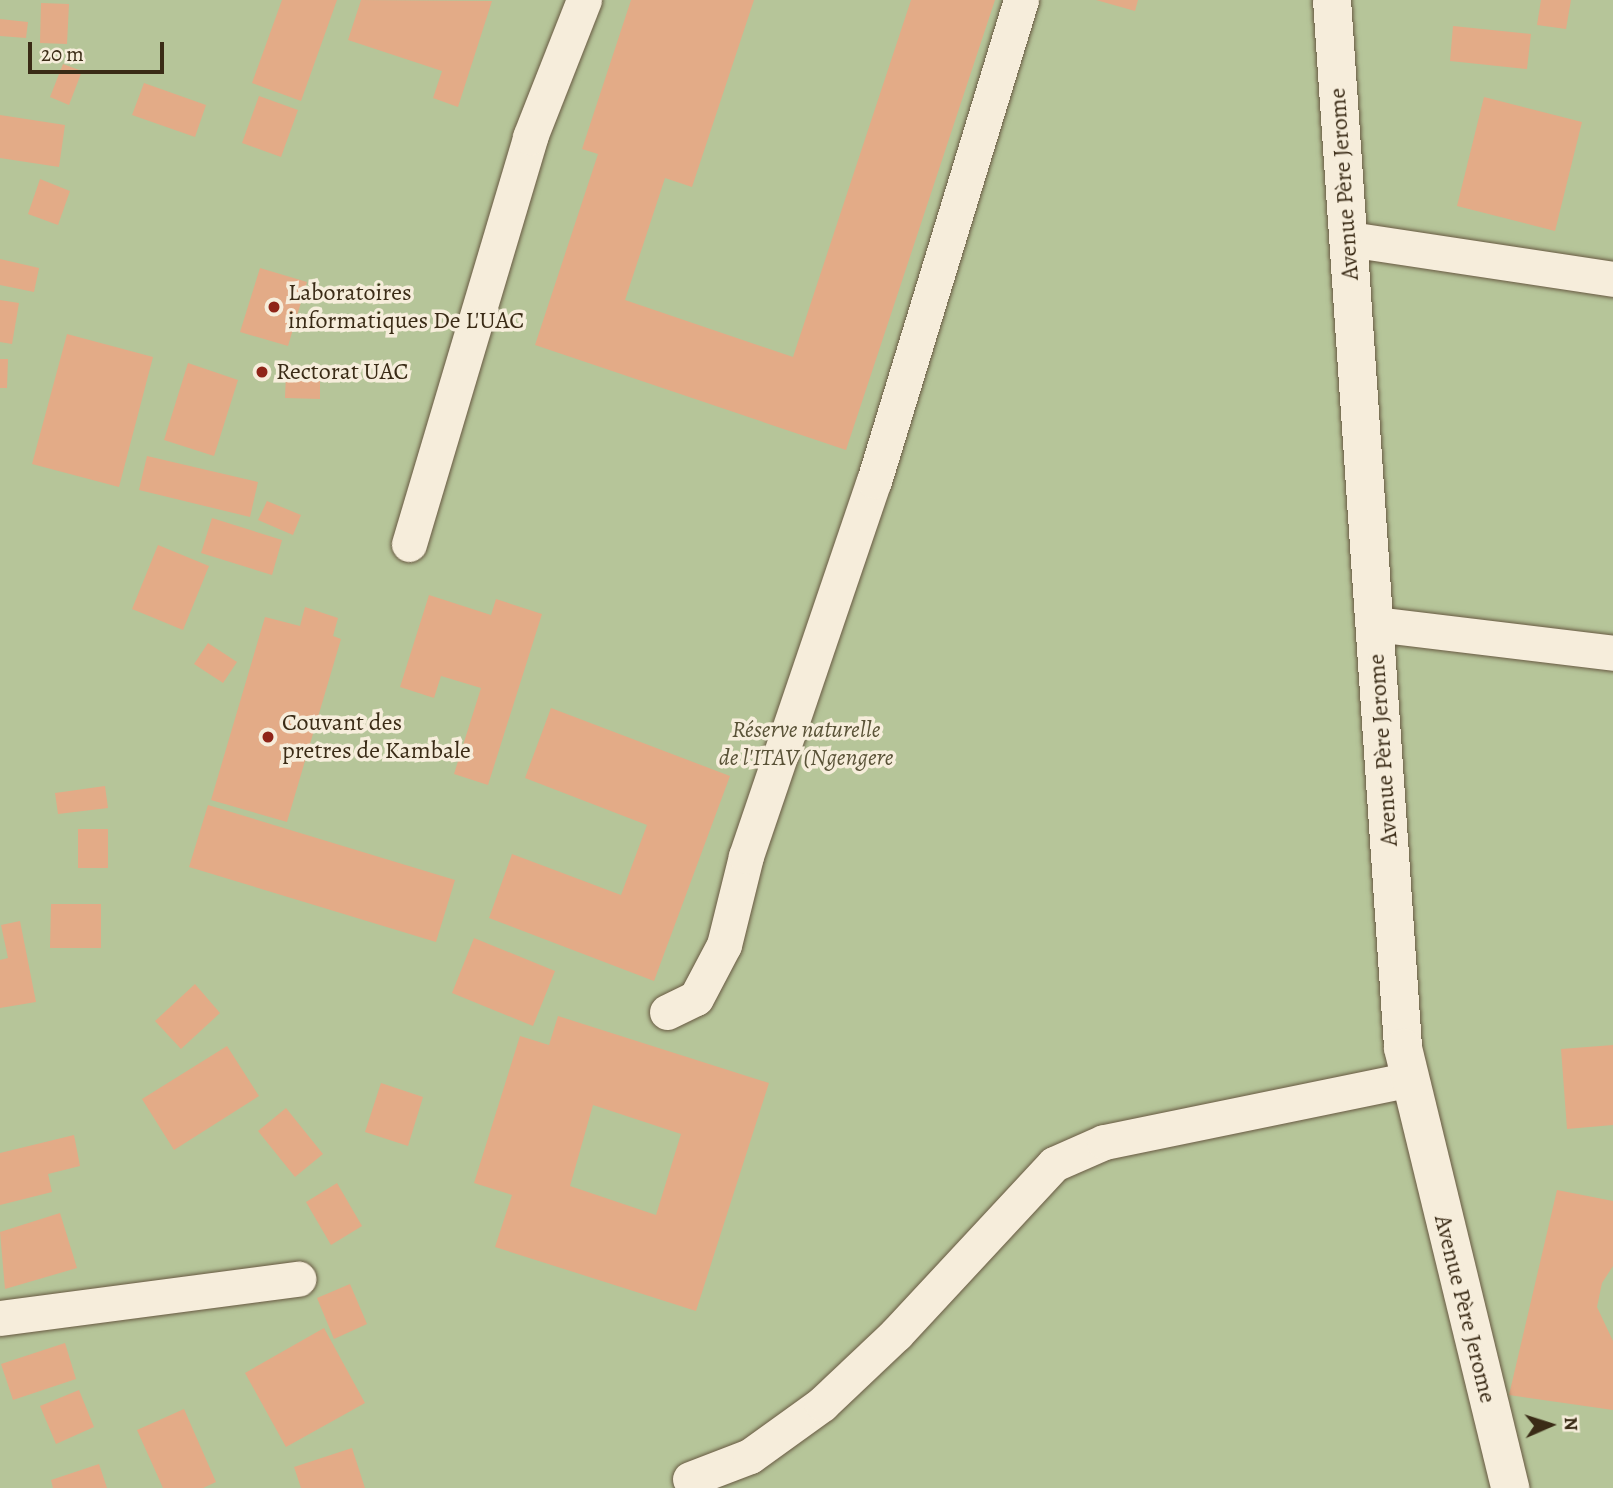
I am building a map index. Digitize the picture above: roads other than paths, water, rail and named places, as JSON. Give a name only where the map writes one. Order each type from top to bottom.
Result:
[{"type":"street","points":[[409,544],[530,136],[584,0]]},
{"type":"street","points":[[667,1012],[696,998],[724,945],[746,856],[869,494],[1021,0]]},
{"type":"street","name":"Avenue Père Jerome","points":[[1332,0],[1403,1048],[1510,1488]]},
{"type":"street","points":[[1349,239],[1613,279]]},
{"type":"street","points":[[1375,624],[1613,653]]},
{"type":"street","points":[[690,1479],[750,1456],[822,1404],[896,1334],[1054,1164],[1104,1142],[1410,1079]]},
{"type":"street","points":[[0,1318],[298,1279]]},
{"type":"place","name":"Laboratoires informatiques De L'UAC","points":[[274,307]]},
{"type":"place","name":"Rectorat UAC","points":[[262,372]]},
{"type":"place","name":"Couvant des pretres de Kambale","points":[[268,737]]},
{"type":"park label","name":"Réserve naturelle de l'ITAV (Ngengere","points":[[806,744]]}]
